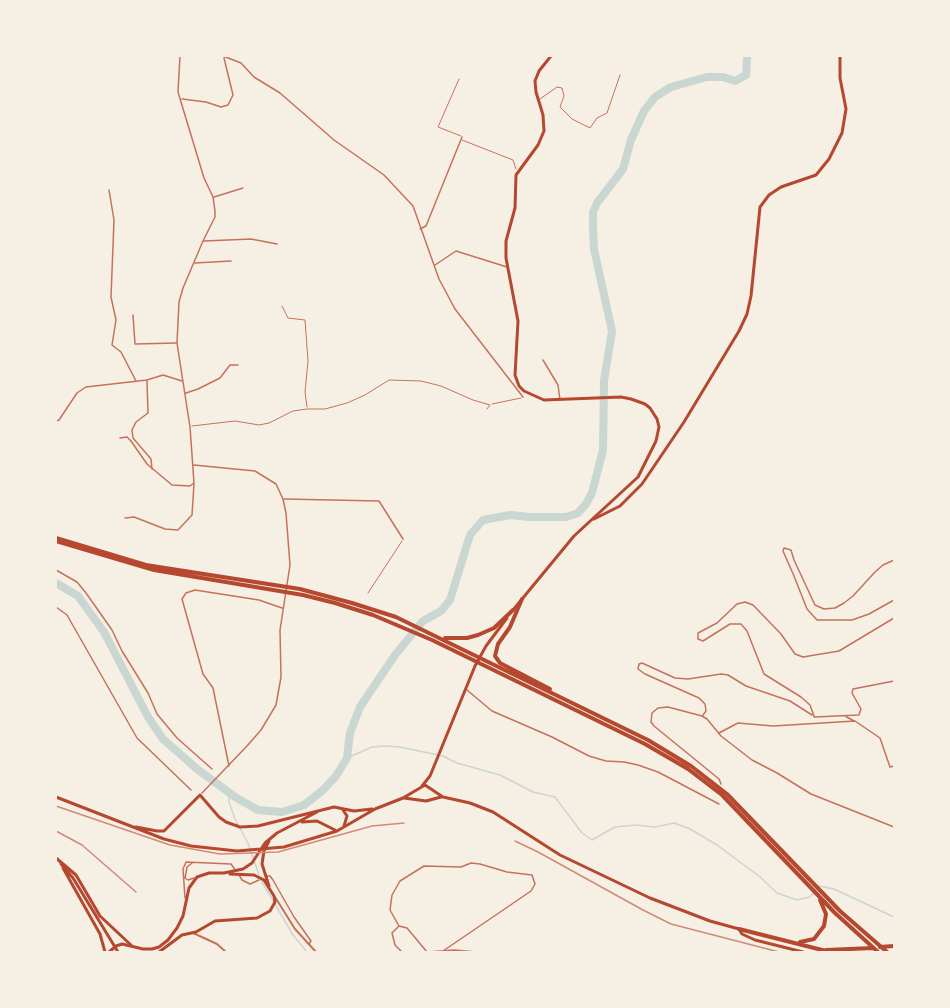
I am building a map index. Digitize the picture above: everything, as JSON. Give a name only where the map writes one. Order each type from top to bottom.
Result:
[{"type":"highway","points":[[56,540],[154,570],[300,589],[352,603],[433,638],[645,744],[688,769],[737,810],[817,894],[886,952]]},
{"type":"highway","points":[[249,584],[335,603],[394,620]]},
{"type":"highway","points":[[522,599],[510,627],[498,644],[495,653],[497,659],[505,666],[545,686],[562,698]]},
{"type":"highway","points":[[433,638],[454,639],[478,635],[494,628],[513,610]]},
{"type":"highway","points":[[433,638],[471,652],[666,750],[710,779],[741,807],[826,900],[878,952]]},
{"type":"highway","points":[[794,942],[805,943],[813,939],[824,926],[825,908],[817,894]]},
{"type":"highway","points":[[739,929],[830,952]]},
{"type":"highway","points":[[815,948],[838,950],[894,946]]},
{"type":"main road","points":[[56,797],[171,840],[205,848],[237,851],[266,850],[302,843],[337,831],[375,809],[403,798],[422,786],[430,776],[482,652],[513,610],[574,536],[638,477],[647,462],[658,434],[657,419],[650,408],[621,397],[544,400],[531,396],[519,386],[515,375],[518,321],[508,267],[506,241],[515,208],[515,182],[518,170],[542,138],[544,123],[535,88],[536,78],[551,56]]},
{"type":"main road","points":[[594,519],[620,506],[642,484],[684,422],[739,331],[747,314],[751,296],[760,207],[774,191],[816,175],[842,133],[846,110],[840,78],[840,56]]},
{"type":"main road","points":[[430,776],[432,789],[430,800]]},
{"type":"main road","points":[[422,786],[432,789],[443,797],[470,803],[493,812],[560,855],[650,898],[710,921],[739,929],[742,934],[752,938],[800,952]]},
{"type":"main road","points":[[418,789],[419,799]]},
{"type":"main road","points":[[135,827],[164,831],[200,795],[219,817],[240,827],[258,826],[334,807],[354,811],[375,809]]},
{"type":"main road","points":[[403,798],[426,801],[443,797]]},
{"type":"main road","points":[[343,809],[347,816],[344,827]]},
{"type":"main road","points":[[224,873],[248,866],[277,833],[317,812]]},
{"type":"main road","points":[[300,822],[317,821],[337,831]]},
{"type":"main road","points":[[164,831],[164,835],[171,840]]},
{"type":"main road","points":[[159,952],[182,935],[192,933],[215,921],[257,918],[270,911],[275,902],[274,896],[262,864],[264,851],[270,839]]},
{"type":"main road","points":[[56,860],[97,928],[107,952],[119,945],[152,949],[168,940],[183,916],[185,899],[197,877],[209,873],[254,875],[264,880],[270,888]]},
{"type":"main road","points":[[56,860],[73,878],[118,952]]},
{"type":"main road","points":[[56,860],[76,875],[100,916],[137,952]]},
{"type":"street","points":[[125,518],[134,517],[165,529],[178,530],[192,515],[194,483],[190,427],[177,343],[180,296],[215,217],[213,197],[204,178],[178,92],[180,56]]},
{"type":"street","points":[[180,99],[206,102],[221,107],[228,105],[234,95],[223,56]]},
{"type":"street","points":[[223,56],[242,63],[254,77],[280,93],[334,140],[384,175],[412,206],[434,266],[455,309],[524,397]]},
{"type":"street","points":[[420,229],[426,226],[462,138]]},
{"type":"street","points":[[213,197],[243,188]]},
{"type":"street","points":[[110,190],[114,220],[111,297],[116,320],[112,345],[121,352],[136,381]]},
{"type":"street","points":[[203,241],[251,239],[277,244]]},
{"type":"street","points":[[434,266],[456,251],[508,267]]},
{"type":"street","points":[[194,263],[231,261]]},
{"type":"street","points":[[133,315],[135,344],[177,343]]},
{"type":"street","points":[[543,360],[558,385],[560,400]]},
{"type":"street","points":[[185,393],[220,378],[230,365],[238,365]]},
{"type":"street","points":[[56,421],[59,420],[77,393],[86,387],[147,380],[163,375],[183,382]]},
{"type":"street","points":[[147,380],[148,413],[136,422],[132,433],[133,438],[151,459],[152,469]]},
{"type":"street","points":[[120,438],[127,437],[152,469],[172,485],[190,486],[194,483]]},
{"type":"street","points":[[193,466],[255,471],[276,484],[283,499],[289,538],[290,565],[280,630],[281,677],[276,705],[261,730],[200,795]]},
{"type":"street","points":[[283,499],[379,501],[403,539]]},
{"type":"street","points":[[894,560],[875,572],[844,603],[835,608],[824,609],[814,605],[791,549],[784,548],[783,551],[807,609],[817,620],[852,620],[869,614],[894,600]]},
{"type":"street","points":[[56,570],[77,582],[86,593],[112,630],[157,714],[177,738],[212,769]]},
{"type":"street","points":[[229,766],[213,688],[203,674],[182,599],[186,593],[195,590],[259,600],[283,608]]},
{"type":"street","points":[[814,716],[810,705],[801,697],[764,674],[747,631],[741,624],[730,624],[703,641],[698,639],[698,633],[713,626],[737,604],[745,602],[753,605],[781,634],[795,654],[803,657],[839,651],[894,618]]},
{"type":"street","points":[[56,607],[67,615],[137,738],[191,790]]},
{"type":"street","points":[[702,716],[706,711],[705,704],[699,698],[645,674],[638,669],[639,664],[645,664],[675,678],[728,675],[746,686],[790,701],[814,716],[856,716],[861,713],[860,706],[852,693],[853,689],[894,681]]},
{"type":"street","points":[[466,689],[492,711],[589,756],[606,761],[638,765],[658,772],[718,803],[718,796]]},
{"type":"street","points":[[721,784],[719,779],[654,726],[650,719],[652,713],[658,708],[668,707],[707,718],[719,734],[752,760],[811,794],[894,827]]},
{"type":"street","points":[[842,715],[874,732],[880,738],[890,766],[894,766]]},
{"type":"street","points":[[719,734],[738,723],[773,726],[855,721]]},
{"type":"street","points":[[185,899],[183,866],[186,862],[231,864],[246,883],[253,883],[270,876],[311,940],[308,944]]},
{"type":"street","points":[[193,863],[187,867],[186,878],[190,880],[197,877]]},
{"type":"street","points":[[443,951],[531,891],[535,884],[528,874],[507,872],[471,863],[461,867],[424,866],[400,881],[389,906],[399,926],[407,928],[428,952],[443,951],[455,950],[476,952]]},
{"type":"street","points":[[274,896],[316,952]]},
{"type":"street","points":[[399,926],[392,933],[395,945],[402,952]]},
{"type":"street","points":[[192,933],[217,944],[226,952]]},
{"type":"lane","points":[[539,100],[556,87],[562,88],[564,96],[560,107],[572,119],[590,128],[597,118],[607,113],[620,75]]},
{"type":"lane","points":[[459,80],[438,127],[513,160],[514,167],[518,170]]},
{"type":"lane","points":[[282,306],[288,318],[304,320],[308,361],[305,392],[307,409]]},
{"type":"lane","points":[[190,427],[236,421],[259,425],[269,423],[293,411],[325,409],[347,403],[389,380],[427,382],[490,405],[531,396]]},
{"type":"lane","points":[[487,409],[490,405]]},
{"type":"lane","points":[[368,593],[403,539]]},
{"type":"waterway","points":[[56,583],[78,596],[104,632],[148,717],[163,739],[197,769],[235,797],[258,810],[282,812],[304,805],[336,776],[347,758],[350,733],[360,707],[395,655],[423,621],[441,611],[450,600],[470,535],[483,520],[510,515],[566,517],[578,513],[586,504],[592,493],[603,450],[604,381],[612,331],[594,249],[593,212],[597,203],[623,169],[631,140],[644,111],[655,97],[671,87],[707,77],[723,77],[735,81],[746,75],[747,56]]},
{"type":"waterway","points":[[347,758],[372,747],[400,747],[443,756],[457,763],[500,775],[533,792],[555,797],[582,833],[592,840],[615,827],[636,825],[655,827],[674,823],[690,829],[717,845],[759,876],[777,893],[797,900],[810,897],[819,886],[834,889],[894,917]]},
{"type":"waterway","points":[[229,793],[229,802],[235,819],[248,843],[259,875]]},
{"type":"waterway","points":[[261,880],[293,935],[307,952]]},
{"type":"railway","points":[[56,806],[170,845],[220,854],[278,852],[372,826],[404,823]]},
{"type":"railway","points":[[56,831],[82,845],[136,892]]},
{"type":"railway","points":[[515,841],[671,924],[779,952]]}]
